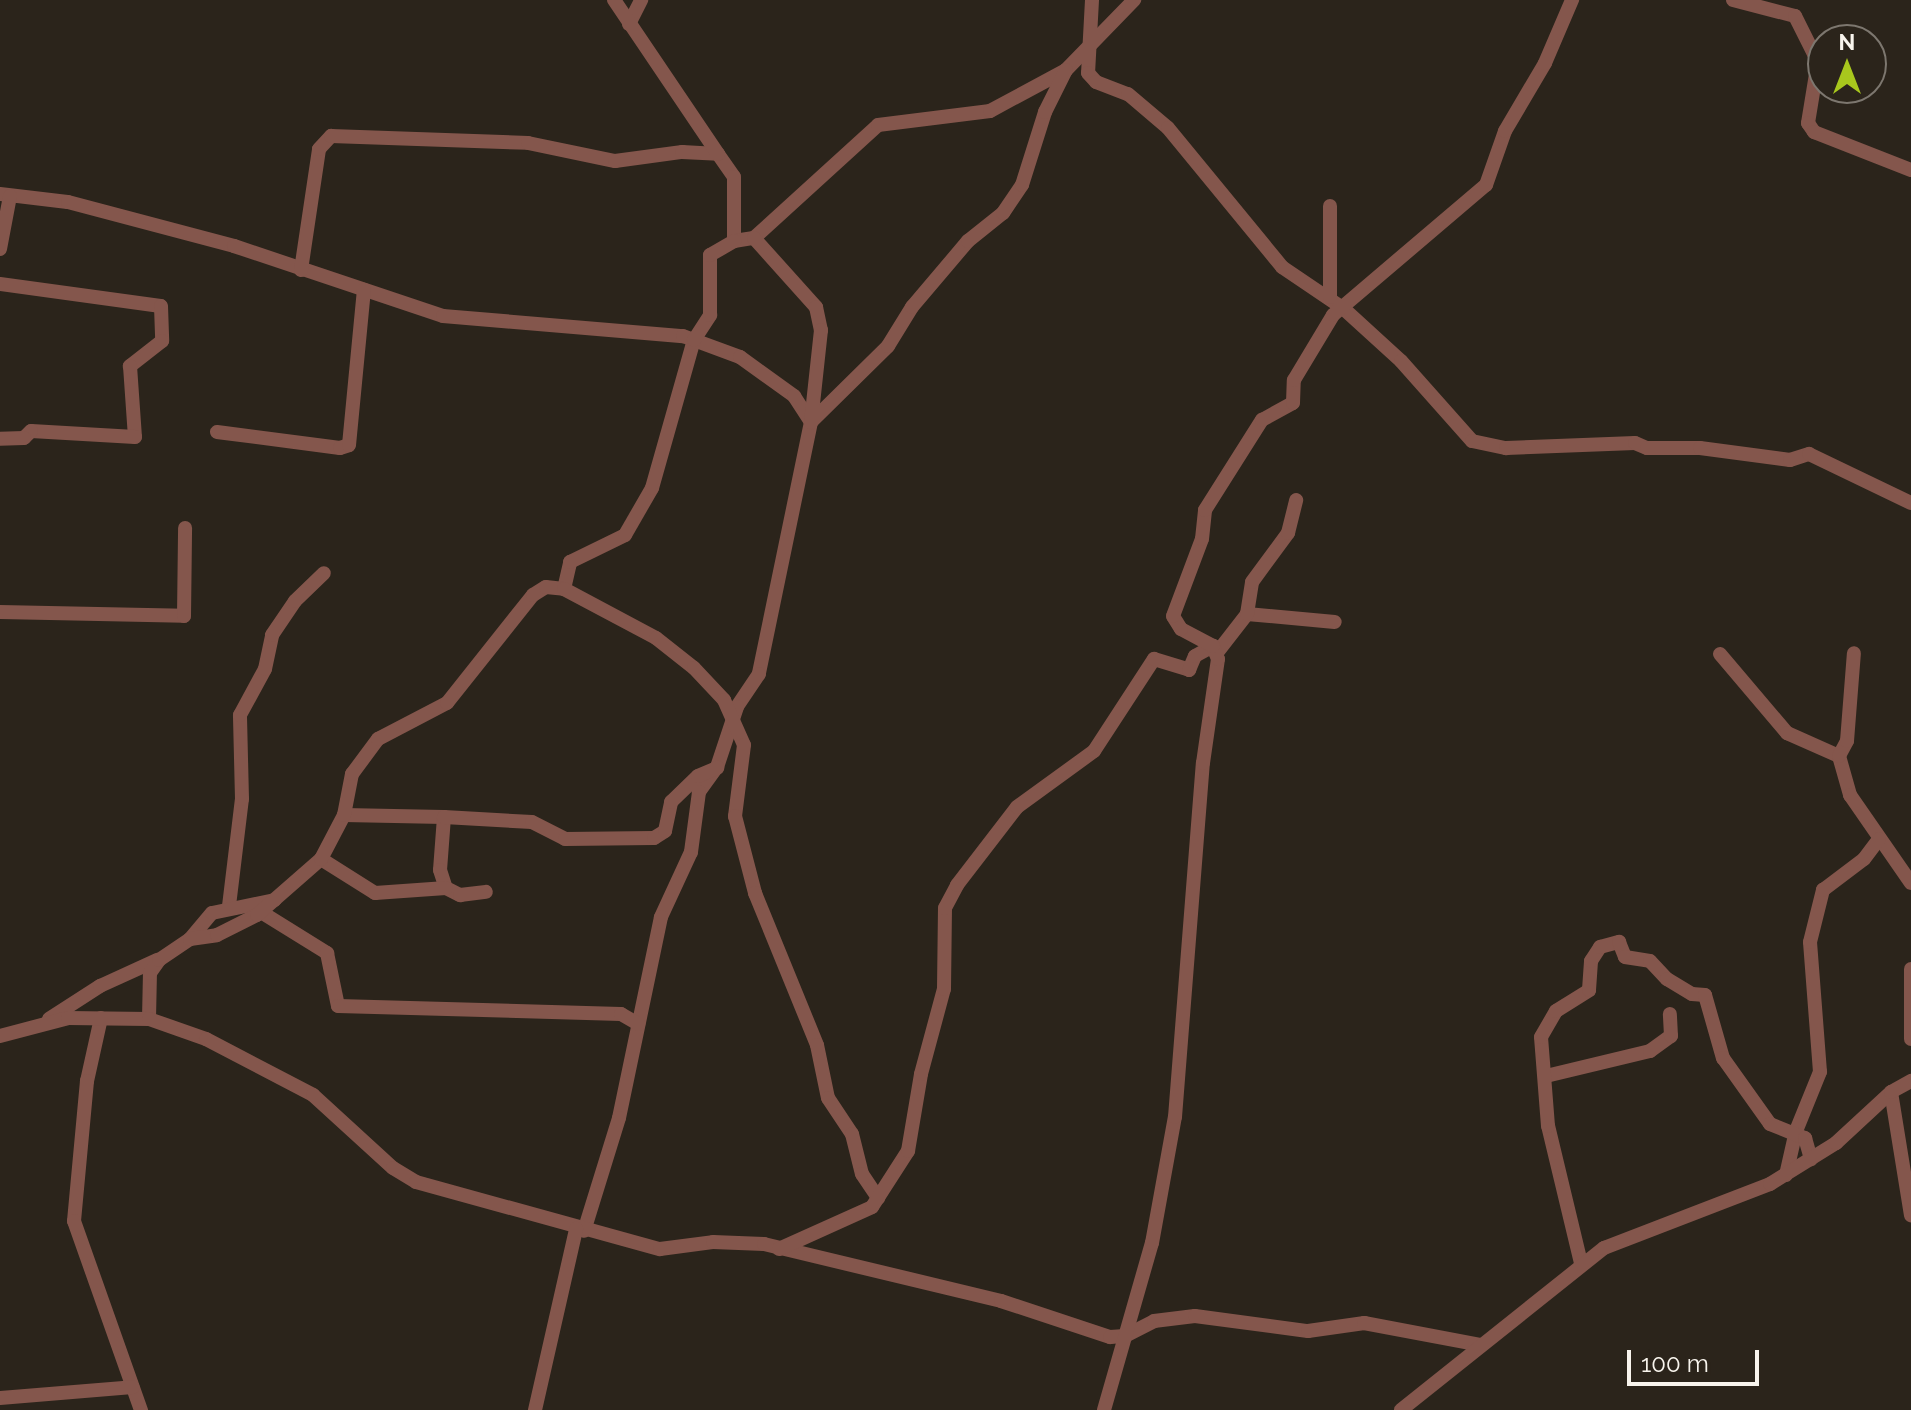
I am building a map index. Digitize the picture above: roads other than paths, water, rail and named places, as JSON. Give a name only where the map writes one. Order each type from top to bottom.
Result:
[{"type":"street","points":[[614,0],[734,177],[734,241]]},
{"type":"street","points":[[629,24],[641,0]]},
{"type":"street","points":[[1092,0],[1088,73],[1096,82],[1128,94],[1168,128],[1282,267],[1330,297],[1401,361],[1472,441],[1506,448],[1635,443],[1647,448],[1700,448],[1790,460],[1809,454],[1911,503]]},
{"type":"street","points":[[564,589],[570,562],[625,535],[652,488],[694,340],[710,315],[710,255],[734,241],[754,238],[878,125],[990,111],[1066,70],[1087,52],[1134,0]]},
{"type":"street","points":[[1214,650],[1181,629],[1173,616],[1202,539],[1205,510],[1262,420],[1293,403],[1301,365],[1326,324],[1434,223],[1486,185],[1505,131],[1545,63],[1572,0]]},
{"type":"street","points":[[1733,0],[1795,16],[1818,62],[1808,123],[1814,132],[1911,170]]},
{"type":"street","points":[[811,422],[888,346],[912,307],[968,241],[1003,213],[1022,185],[1045,112],[1066,70]]},
{"type":"street","points":[[301,270],[319,149],[331,136],[528,143],[615,161],[682,152],[718,154]]},
{"type":"street","points":[[0,249],[5,195],[68,202],[234,246],[443,316],[612,328],[694,340],[740,357],[776,382],[794,396],[811,422]]},
{"type":"street","points":[[1330,206],[1330,297]]},
{"type":"street","points":[[535,1410],[580,1230],[619,1118],[661,917],[691,852],[699,792],[717,767],[732,719],[759,674],[811,422],[821,330],[816,307],[754,238]]},
{"type":"street","points":[[0,284],[161,306],[162,341],[130,366],[135,437],[31,431],[24,438],[0,439]]},
{"type":"street","points":[[217,432],[340,448],[349,445],[364,290]]},
{"type":"street","points":[[779,1249],[849,1219],[878,1198],[908,1151],[944,989],[945,908],[957,885],[1017,807],[1094,751],[1154,659],[1189,670],[1195,656],[1214,650],[1247,614],[1252,582],[1288,533],[1296,500]]},
{"type":"street","points":[[0,612],[184,616],[185,528]]},
{"type":"street","points":[[229,906],[242,799],[240,715],[265,669],[272,635],[295,601],[324,573]]},
{"type":"street","points":[[190,939],[217,935],[261,912],[321,859],[344,815],[352,774],[378,739],[447,703],[533,595],[546,587],[564,589],[631,621],[694,668],[724,700],[744,745],[735,816],[755,893],[817,1045],[828,1098],[852,1134],[862,1174],[878,1198]]},
{"type":"street","points":[[1247,614],[1335,622]]},
{"type":"street","points":[[1104,1410],[1152,1243],[1175,1117],[1214,650]]},
{"type":"street","points":[[1854,653],[1847,741],[1839,756],[1850,795],[1911,883]]},
{"type":"street","points":[[1720,654],[1787,733],[1839,756]]},
{"type":"street","points":[[344,815],[532,822],[565,839],[654,838],[665,831],[671,802],[698,776],[717,767]]},
{"type":"street","points":[[444,817],[440,870],[446,888]]},
{"type":"street","points":[[1786,1175],[1796,1131],[1820,1072],[1810,942],[1823,890],[1864,859],[1879,839]]},
{"type":"street","points":[[321,859],[375,893],[446,888],[460,895],[486,892]]},
{"type":"street","points":[[42,1024],[100,986],[159,960],[190,939],[212,913],[229,906],[275,900]]},
{"type":"street","points":[[261,912],[327,953],[338,1006],[621,1014],[638,1024]]},
{"type":"street","points":[[1581,1263],[1548,1126],[1541,1037],[1546,1025],[1562,1006],[1589,990],[1591,961],[1600,947],[1619,942],[1625,957],[1650,961],[1667,979],[1692,994],[1705,995],[1723,1058],[1770,1124],[1796,1131],[1805,1138],[1811,1159]]},
{"type":"street","points":[[149,1019],[148,988],[159,960]]},
{"type":"street","points":[[1911,969],[1911,1039]]},
{"type":"street","points":[[1546,1076],[1650,1051],[1671,1036],[1670,1014]]},
{"type":"street","points":[[0,1035],[42,1024],[101,1018],[149,1019],[206,1039],[313,1095],[393,1168],[416,1182],[580,1230],[660,1249],[713,1242],[779,1249],[1001,1301],[1110,1337],[1125,1336],[1154,1321],[1195,1316],[1308,1331],[1364,1323],[1480,1345]]},
{"type":"street","points":[[101,1018],[87,1081],[74,1221],[141,1410]]},
{"type":"street","points":[[1401,1410],[1581,1263],[1634,1234],[1759,1190],[1786,1175],[1811,1159],[1910,1078]]},
{"type":"street","points":[[1891,1092],[1911,1215]]},
{"type":"street","points":[[0,1398],[133,1387]]}]
